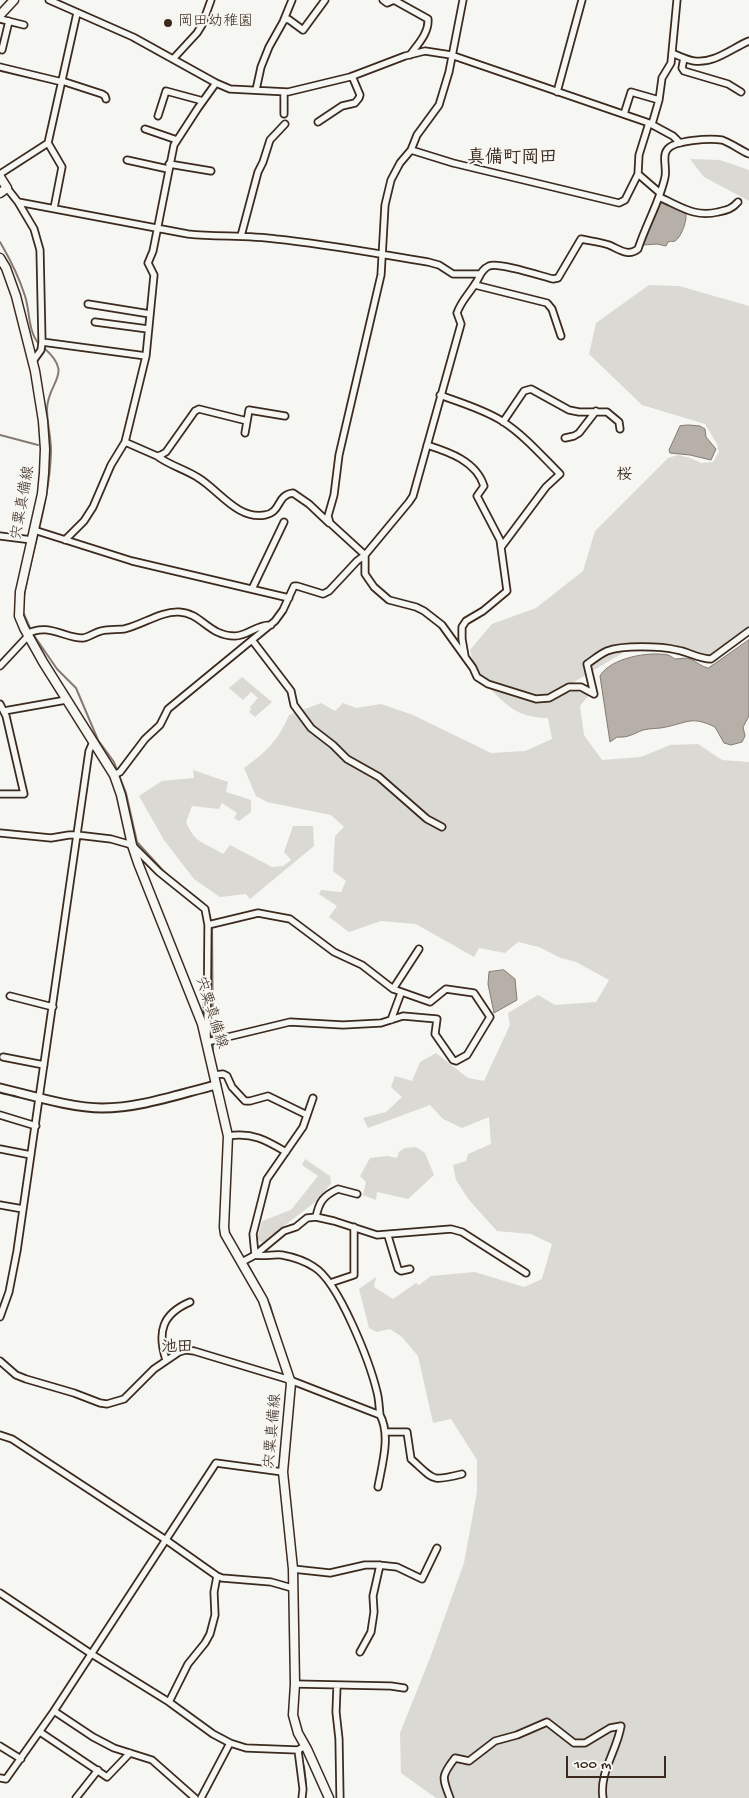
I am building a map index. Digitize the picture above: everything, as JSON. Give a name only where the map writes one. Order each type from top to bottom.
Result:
[{"type":"main road","points":[[0,15],[14,0]]},
{"type":"main road","points":[[0,175],[3,191]]},
{"type":"main road","name":"宍粟真備線","points":[[0,258],[6,268],[16,296],[33,361],[43,421],[45,448],[44,480],[37,531],[32,540],[18,601],[21,622],[30,634],[66,700],[93,742],[117,773],[132,845],[210,1041],[216,1085],[228,1136],[224,1227],[226,1234],[266,1306],[290,1380],[291,1394],[283,1472],[295,1570],[292,1588],[295,1684],[293,1715],[302,1748],[329,1798]]},
{"type":"street","points":[[49,0],[133,37],[230,89],[284,92],[308,88],[352,76],[425,51],[451,55],[651,123],[673,136],[680,143]]},
{"type":"street","points":[[173,59],[202,25],[211,0]]},
{"type":"street","points":[[256,90],[261,67],[269,47],[284,20],[292,0]]},
{"type":"street","points":[[284,20],[288,19],[303,30],[325,0]]},
{"type":"street","points":[[383,0],[388,3],[394,0],[428,19],[425,34],[410,55]]},
{"type":"street","points":[[330,523],[328,516],[334,495],[339,455],[350,403],[377,299],[381,275],[385,205],[391,180],[400,163],[411,150],[417,135],[439,105],[463,0]]},
{"type":"street","points":[[557,92],[582,0]]},
{"type":"street","points":[[411,150],[453,163],[619,203],[625,200],[638,174],[639,154],[659,100],[662,78],[671,63],[677,0]]},
{"type":"street","points":[[54,208],[62,167],[48,143],[78,13]]},
{"type":"street","points":[[0,19],[24,25]]},
{"type":"street","points":[[2,50],[9,21]]},
{"type":"street","points":[[672,53],[693,61],[702,62],[725,54],[749,41]]},
{"type":"street","points":[[684,58],[682,68],[684,71],[728,84],[741,92]]},
{"type":"street","points":[[0,67],[102,94],[106,100]]},
{"type":"street","points":[[318,122],[342,106],[355,103],[359,98],[360,95],[352,76]]},
{"type":"street","points":[[65,540],[84,521],[93,507],[111,465],[125,442],[146,356],[154,275],[148,263],[153,251],[174,145],[216,83]]},
{"type":"street","points":[[158,116],[166,90],[203,101]]},
{"type":"street","points":[[284,92],[284,114]]},
{"type":"street","points":[[624,114],[630,92],[659,100]]},
{"type":"street","points":[[241,236],[258,172],[270,140],[285,124]]},
{"type":"street","points":[[144,130],[177,140]]},
{"type":"street","points":[[117,773],[145,739],[160,725],[168,709],[271,625],[283,610],[294,586],[323,594],[329,591],[365,555],[413,496],[461,324],[456,313],[460,304],[475,285],[479,274],[490,266],[499,266],[553,279],[558,278],[581,239],[630,253],[634,252],[638,248],[659,195],[665,175],[665,154],[667,148],[680,143],[712,139],[724,141],[749,154]]},
{"type":"street","points":[[0,175],[48,143]]},
{"type":"street","points":[[127,160],[211,171]]},
{"type":"street","points":[[638,174],[659,195],[690,211],[709,215],[733,208],[738,202]]},
{"type":"street","points":[[3,191],[18,202],[34,229],[40,250],[41,345],[33,361]]},
{"type":"street","points":[[18,202],[208,236],[278,239],[428,262],[439,265],[452,274],[479,274]]},
{"type":"street","points":[[475,285],[548,303],[552,309],[561,336]]},
{"type":"street","points":[[88,304],[150,314]]},
{"type":"street","points":[[95,322],[148,329]]},
{"type":"street","points":[[41,345],[146,356]]},
{"type":"street","points":[[503,422],[524,391],[531,389],[569,410],[607,412],[619,422],[620,429]]},
{"type":"street","points":[[440,395],[486,412],[503,422],[532,446],[560,474],[546,487],[502,546]]},
{"type":"street","points":[[157,456],[166,452],[195,411],[199,409],[247,421]]},
{"type":"street","points":[[245,433],[250,410],[285,416]]},
{"type":"street","points":[[565,438],[574,436],[596,411]]},
{"type":"street","points":[[125,442],[183,468],[212,487],[223,499],[249,514],[258,516],[268,515],[276,510],[282,497],[287,493],[293,493],[309,504],[365,555],[365,574],[374,587],[389,600],[424,611],[442,625],[466,657],[477,677],[488,684],[536,699],[549,698],[569,687],[581,687],[594,694],[587,664],[604,652],[615,648],[675,649],[705,659],[711,659],[749,631]]},
{"type":"street","points":[[427,445],[453,453],[467,463],[477,474],[484,486],[477,496],[502,546],[508,590],[483,611],[466,621],[462,627],[462,639],[466,657]]},
{"type":"street","points":[[252,590],[284,522]]},
{"type":"street","points":[[37,531],[132,561],[288,598]]},
{"type":"street","points":[[0,536],[32,540]]},
{"type":"street","points":[[0,666],[30,634],[38,630],[86,638],[100,631],[125,629],[165,615],[180,612],[197,618],[220,634],[228,636],[238,636],[258,626],[271,625]]},
{"type":"street","points":[[252,640],[291,691],[294,705],[311,728],[347,759],[379,777],[427,819],[442,827]]},
{"type":"street","points":[[4,711],[66,700]]},
{"type":"street","points":[[0,704],[4,711],[24,794],[0,794]]},
{"type":"street","points":[[0,1317],[9,1292],[23,1209],[89,751],[93,742]]},
{"type":"street","points":[[0,833],[51,838],[77,835],[111,839],[132,845],[159,872],[205,909],[210,924],[210,1041],[290,1022],[343,1025],[381,1023],[404,1016],[437,1019],[435,1034],[453,1060],[456,1061],[467,1055],[490,1017],[474,993],[446,989],[430,1002],[401,993],[362,965],[334,952],[290,919],[258,913],[210,924]]},
{"type":"street","points":[[393,989],[419,949]]},
{"type":"street","points":[[391,1020],[401,993]]},
{"type":"street","points":[[10,996],[53,1007]]},
{"type":"street","points":[[3,1057],[44,1065]]},
{"type":"street","points":[[216,1075],[223,1074],[227,1076],[232,1087],[245,1101],[268,1096],[307,1115]]},
{"type":"street","points":[[0,1088],[82,1106],[117,1108],[216,1085]]},
{"type":"street","points":[[255,1255],[253,1234],[267,1179],[303,1127],[313,1098]]},
{"type":"street","points":[[0,1114],[36,1126]]},
{"type":"street","points":[[228,1136],[250,1135],[286,1152]]},
{"type":"street","points":[[0,1149],[30,1155]]},
{"type":"street","points":[[316,1217],[318,1205],[332,1192],[338,1189],[357,1194]]},
{"type":"street","points":[[0,1205],[23,1209]]},
{"type":"street","points":[[242,1262],[255,1255],[284,1231],[296,1227],[307,1218],[316,1217],[377,1235],[388,1236],[451,1229],[462,1232],[526,1273]]},
{"type":"street","points":[[330,1283],[354,1275],[354,1228]]},
{"type":"street","points":[[388,1236],[398,1269],[401,1271],[410,1269]]},
{"type":"street","points":[[255,1255],[282,1255],[304,1262],[315,1267],[325,1275],[330,1283],[353,1327],[369,1364],[378,1394],[380,1415],[385,1424],[384,1458],[378,1487]]},
{"type":"street","points":[[166,1360],[161,1338],[166,1321],[174,1310],[190,1302]]},
{"type":"street","points":[[0,1361],[16,1374],[26,1379],[74,1393],[100,1404],[107,1404],[124,1400],[154,1369],[166,1360],[186,1350],[194,1351],[290,1380],[380,1415]]},
{"type":"street","points":[[385,1432],[408,1432],[411,1459],[434,1478],[439,1479],[462,1474]]},
{"type":"street","points":[[0,1434],[12,1439],[166,1540],[217,1576],[271,1582],[292,1588]]},
{"type":"street","points":[[0,1778],[6,1779],[40,1732],[216,1463],[283,1472]]},
{"type":"street","points":[[295,1570],[330,1573],[366,1565],[380,1565],[397,1567],[422,1579],[437,1548]]},
{"type":"street","points":[[360,1652],[372,1632],[373,1596],[380,1565]]},
{"type":"street","points":[[169,1702],[188,1664],[210,1634],[215,1615],[214,1592],[217,1576]]},
{"type":"street","points":[[0,1593],[90,1654],[169,1702],[213,1734],[230,1743],[246,1748],[302,1748],[302,1798]]},
{"type":"street","points":[[295,1684],[391,1686],[404,1688]]},
{"type":"street","points":[[337,1686],[336,1712],[340,1739],[340,1798]]},
{"type":"street","points":[[54,1711],[93,1737],[114,1748],[145,1757],[158,1764],[195,1798]]},
{"type":"street","points":[[450,1798],[443,1778],[444,1771],[455,1758],[469,1761],[495,1741],[517,1735],[547,1722],[574,1743],[585,1743],[610,1728],[621,1726],[618,1740],[603,1776],[603,1798]]},
{"type":"street","points":[[40,1732],[107,1777],[130,1753]]},
{"type":"street","points":[[201,1798],[230,1743]]},
{"type":"street","points":[[0,1746],[21,1759]]},
{"type":"street","points":[[76,1798],[98,1770]]},
{"type":"shaded area","points":[[690,159],[720,160],[749,170],[749,201],[704,177]]},
{"type":"shaded area","points":[[662,202],[685,212],[686,218],[682,232],[677,239],[668,242],[666,246],[657,244],[643,245],[660,204]]},
{"type":"shaded area","points":[[649,285],[679,286],[749,306],[749,636],[704,658],[669,652],[626,651],[569,685],[554,692],[537,696],[489,682],[479,675],[470,650],[492,624],[536,608],[583,571],[595,531],[668,458],[678,455],[701,463],[713,462],[719,452],[717,444],[705,424],[642,405],[589,354],[596,323]]},
{"type":"shaded area","points":[[680,426],[700,426],[705,429],[706,437],[716,449],[711,460],[670,453],[669,450]]},
{"type":"shaded area","points":[[749,640],[749,716],[743,727],[745,736],[742,742],[731,745],[724,743],[715,727],[695,721],[643,730],[627,736],[617,737],[610,742],[600,676],[605,670],[621,660],[651,654],[668,655],[675,659],[687,658],[708,668]]},
{"type":"shaded area","points":[[242,677],[272,702],[255,717],[249,712],[250,707],[258,698],[251,692],[243,700],[229,688]]},
{"type":"shaded area","points":[[487,686],[536,702],[550,701],[566,693],[573,692],[589,695],[580,706],[584,735],[602,760],[641,757],[670,745],[698,744],[722,760],[749,762],[749,1798],[436,1798],[401,1773],[400,1733],[430,1658],[464,1563],[477,1492],[477,1460],[451,1419],[433,1423],[418,1356],[402,1337],[390,1329],[377,1332],[369,1328],[359,1289],[376,1277],[374,1287],[393,1299],[416,1283],[419,1285],[431,1276],[475,1272],[524,1287],[542,1279],[552,1244],[531,1234],[497,1231],[469,1200],[456,1180],[453,1165],[466,1161],[468,1154],[491,1144],[489,1117],[462,1128],[443,1119],[430,1105],[368,1128],[363,1118],[386,1112],[402,1097],[391,1087],[395,1076],[412,1081],[420,1062],[436,1053],[468,1078],[484,1081],[510,1025],[508,1013],[538,995],[555,1005],[596,1002],[609,980],[576,962],[561,958],[539,947],[518,942],[505,953],[479,948],[474,957],[416,924],[381,921],[349,932],[329,917],[337,906],[319,894],[321,890],[341,892],[346,881],[333,871],[335,836],[344,827],[331,815],[267,802],[256,796],[244,768],[271,745],[281,732],[289,715],[321,703],[335,711],[343,703],[356,708],[381,704],[413,715],[491,753],[525,751],[552,739],[548,718],[528,716],[514,710]]},
{"type":"shaded area","points":[[193,770],[228,782],[226,792],[251,800],[251,812],[239,821],[234,818],[237,813],[222,803],[219,809],[192,806],[186,822],[193,835],[201,842],[223,854],[230,845],[272,867],[283,866],[291,860],[284,852],[293,826],[313,826],[314,846],[250,899],[246,894],[220,897],[194,879],[164,840],[139,796],[162,781],[194,778]]},
{"type":"shaded area","points":[[504,970],[515,979],[517,1000],[494,1013],[488,984],[489,972]]},
{"type":"shaded area","points":[[416,1147],[425,1153],[434,1175],[408,1199],[377,1192],[376,1200],[363,1195],[366,1182],[360,1176],[370,1158],[387,1156],[397,1158],[399,1152],[405,1148]]},
{"type":"shaded area","points":[[305,1159],[330,1176],[331,1183],[319,1199],[262,1243],[257,1239],[262,1221],[291,1210],[318,1176],[302,1165]]},
{"type":"waterway","points":[[0,242],[20,282],[27,302],[33,334],[39,344]]},
{"type":"waterway","points":[[23,602],[44,508],[50,470],[51,451],[47,409],[48,399],[59,371],[57,364],[43,347]]},
{"type":"waterway","points":[[0,435],[38,445]]},
{"type":"waterway","points":[[23,612],[31,630]]},
{"type":"waterway","points":[[33,634],[57,669],[76,688],[98,740],[114,762],[126,793],[137,842],[168,876]]},
{"type":"waterway","points":[[182,887],[205,905],[211,922]]},
{"type":"waterway","points":[[212,926],[213,1054]]},
{"type":"waterway","points":[[247,1263],[270,1305],[281,1343]]},
{"type":"waterway","points":[[295,1551],[296,1561]]},
{"type":"waterway","points":[[1,1750],[16,1759]]},
{"type":"waterway","points":[[304,1766],[305,1798]]},
{"type":"place","name":"岡田幼稚園","points":[[168,23]]},
{"type":"district","name":"真備町岡田","points":[[512,159]]},
{"type":"district","name":"桜","points":[[624,477]]},
{"type":"district","name":"池田","points":[[177,1349]]}]
